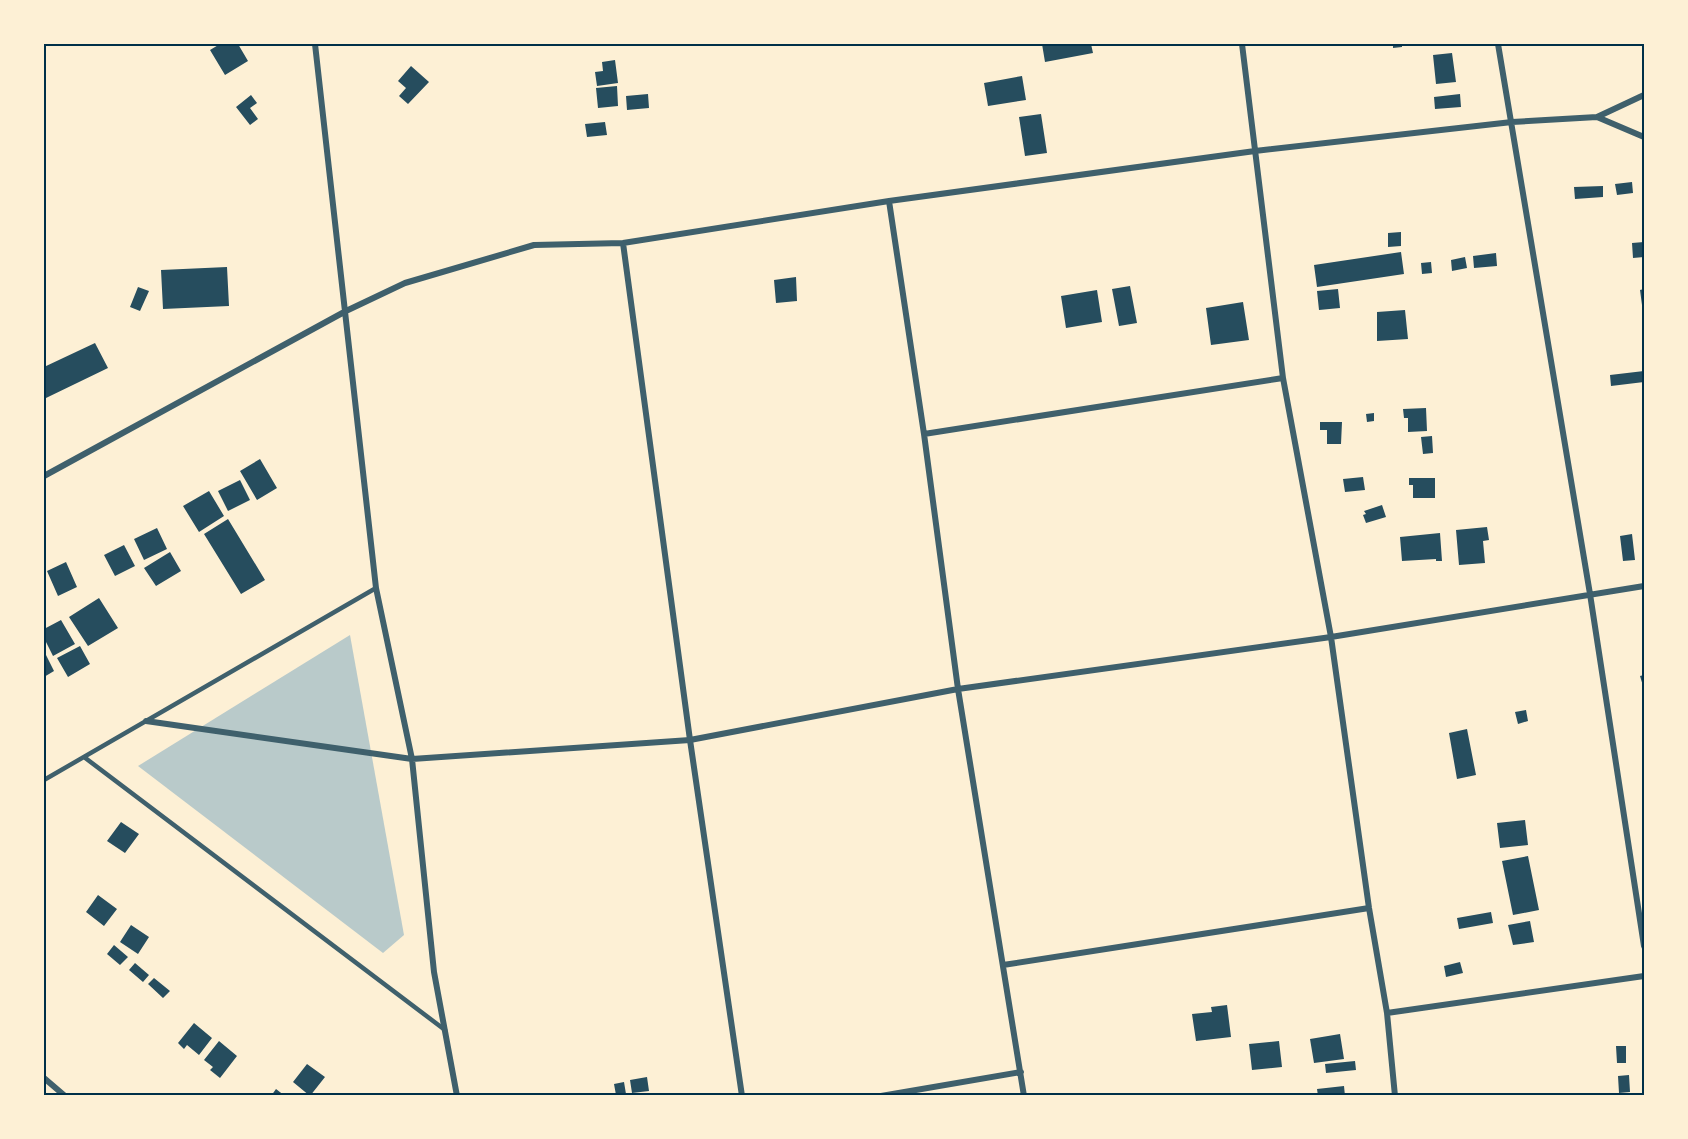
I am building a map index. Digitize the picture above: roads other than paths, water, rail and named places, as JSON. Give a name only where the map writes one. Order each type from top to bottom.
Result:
[{"type":"street","points":[[315,44],[376,588],[412,759],[434,972],[457,1095]]},
{"type":"street","points":[[1242,44],[1283,378],[1331,637],[1369,908],[1387,1013],[1395,1095]]},
{"type":"street","points":[[1498,44],[1590,594],[1644,946]]},
{"type":"street","points":[[44,476],[346,311],[405,283],[534,245],[623,243],[889,201],[1255,151],[1512,122],[1597,117],[1644,95]]},
{"type":"street","points":[[1597,117],[1644,137]]},
{"type":"street","points":[[889,201],[924,434],[958,688],[1024,1095]]},
{"type":"street","points":[[623,243],[690,740],[742,1095]]},
{"type":"street","points":[[924,434],[1283,378]]},
{"type":"street","points":[[146,721],[412,759],[690,740],[958,688],[1331,637],[1644,586]]},
{"type":"street","points":[[1003,965],[1369,908]]},
{"type":"street","points":[[1387,1013],[1644,976]]},
{"type":"street","points":[[881,1095],[1021,1072]]},
{"type":"street","points":[[44,1078],[65,1095]]},
{"type":"lane","points":[[44,780],[376,588]]},
{"type":"lane","points":[[84,757],[445,1030]]}]
